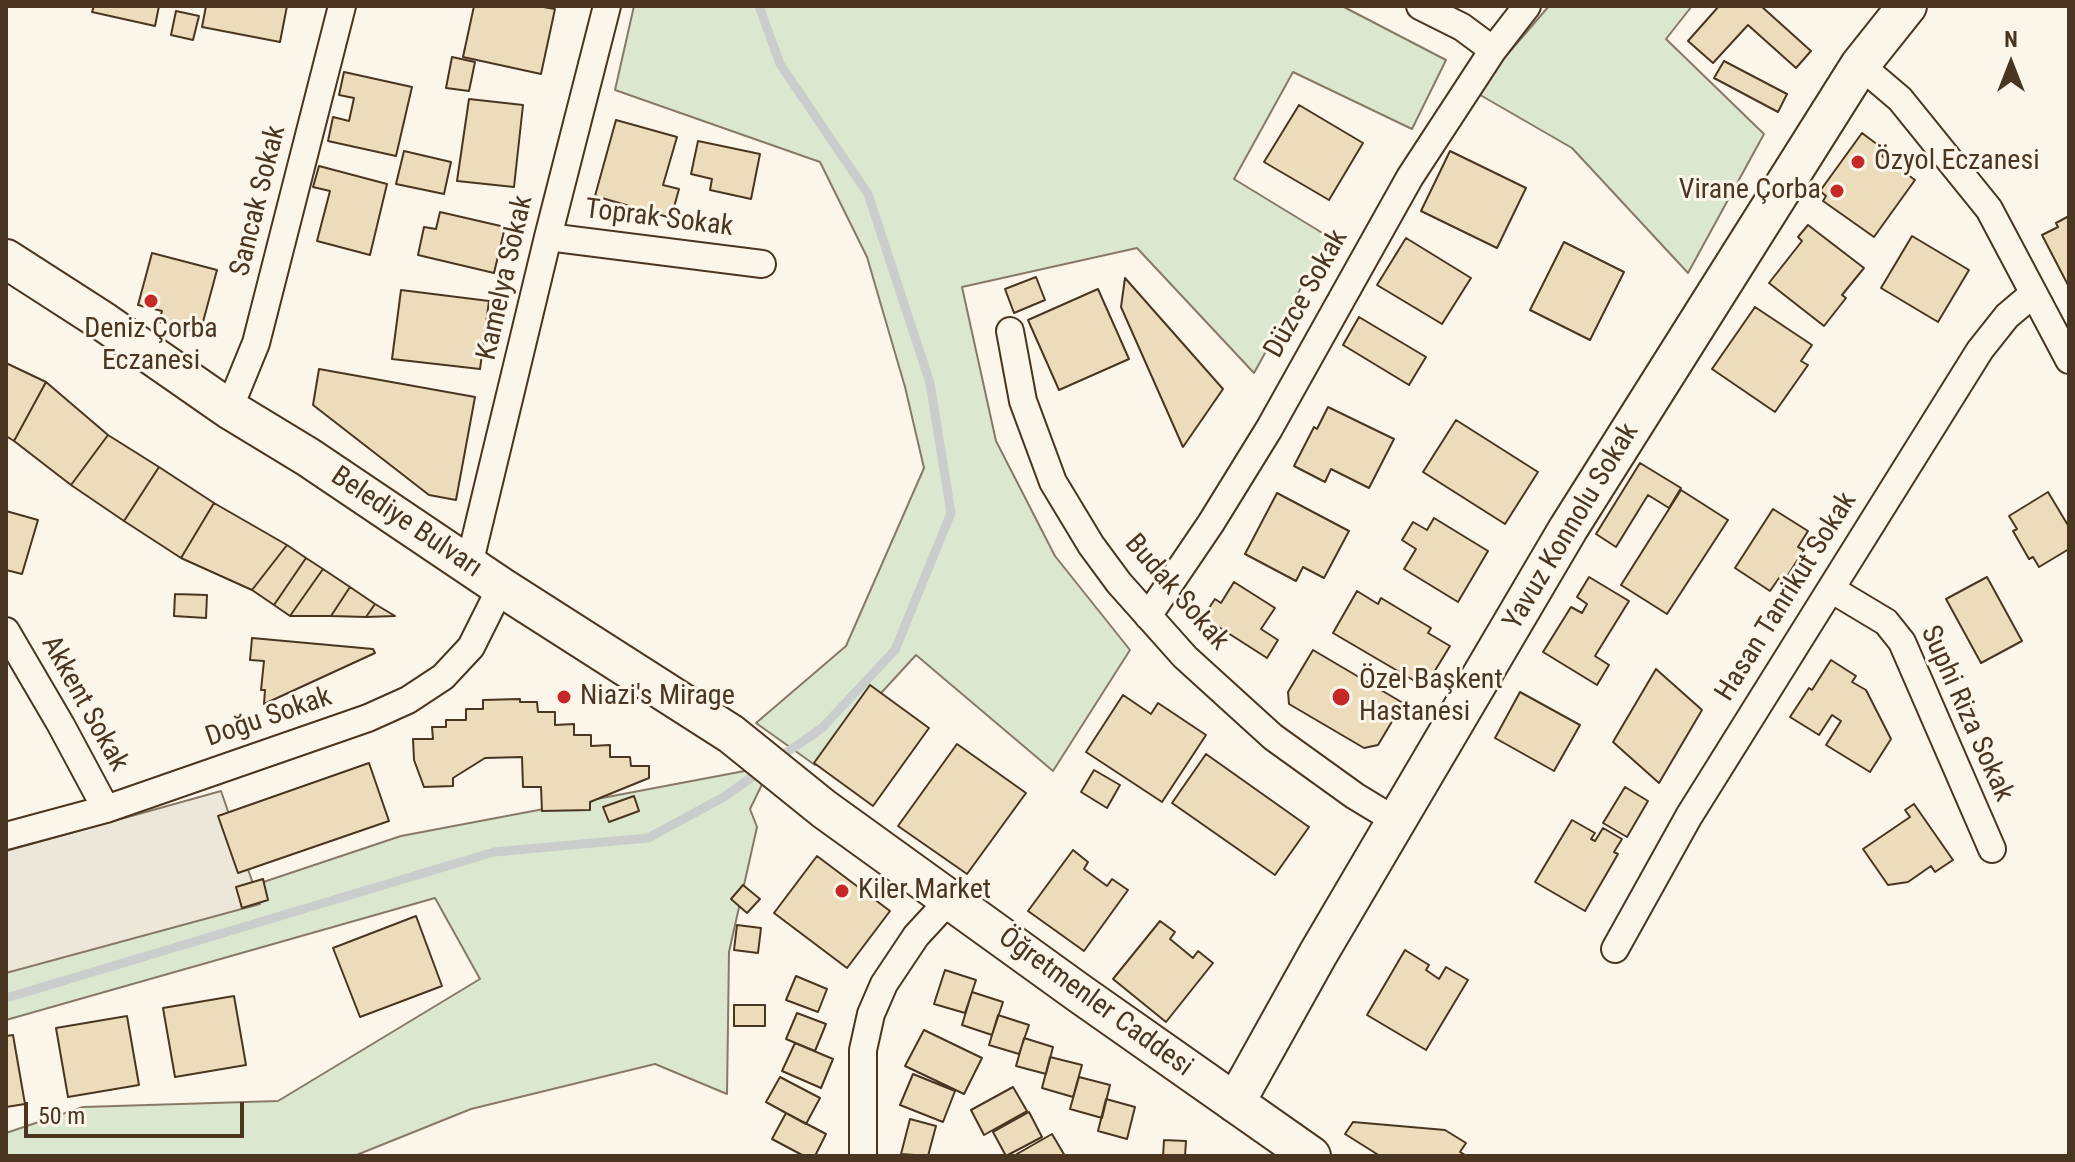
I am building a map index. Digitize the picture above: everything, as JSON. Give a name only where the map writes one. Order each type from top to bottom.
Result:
[{"type":"main road","name":"Yavuz Konnolu Sokak","points":[[1235,1103],[1318,954],[1568,529],[1860,65],[1907,6]]},
{"type":"main road","name":"Belediye Bulvarı","points":[[6,259],[104,322],[229,409],[308,457],[501,587],[731,734],[803,791]]},
{"type":"main road","name":"Öğretmenler Caddesi","points":[[803,791],[1079,993],[1311,1156]]},
{"type":"street","name":"Sancak Sokak","points":[[229,409],[256,343],[342,6]]},
{"type":"street","name":"Kamelya Sokak","points":[[469,565],[607,6]]},
{"type":"street","points":[[1420,6],[1462,27],[1493,50]]},
{"type":"street","name":"Düzce Sokak","points":[[1148,616],[1269,429],[1410,177],[1493,50],[1527,6]]},
{"type":"street","points":[[1860,65],[1900,99],[1915,121],[1964,175],[2007,239],[2069,360]]},
{"type":"street","name":"Toprak Sokak","points":[[548,237],[762,264]]},
{"type":"street","name":"Hasan Tanrikut Sokak","points":[[1615,949],[1689,816],[1980,350],[2007,316],[2033,294]]},
{"type":"street","name":"Budak Sokak","points":[[1010,331],[1023,401],[1053,482],[1091,545],[1185,657],[1273,737],[1355,796],[1398,822]]},
{"type":"street","name":"Doğu Sokak","points":[[6,836],[106,809],[368,718],[408,700],[443,677],[471,647],[501,587]]},
{"type":"street","name":"Suphi Riza Sokak","points":[[1831,589],[1886,622],[1902,642],[1992,849]]},
{"type":"street","name":"Akkent Sokak","points":[[6,631],[106,809]]},
{"type":"street","points":[[863,1156],[863,1050],[871,1014],[884,984],[916,936],[951,898]]},
{"type":"green space","points":[[634,6],[1342,6],[1446,60],[1412,129],[1293,72],[1234,179],[1329,237],[1254,373],[1137,248],[962,287],[996,441],[1055,556],[1130,650],[1053,771],[916,655],[815,765],[756,723],[846,646],[924,468],[905,387],[867,257],[820,162],[615,90]]},
{"type":"green space","points":[[1549,6],[1692,6],[1666,39],[1764,134],[1688,273],[1572,148],[1475,92]]},
{"type":"green space","points":[[771,766],[750,809],[757,827],[729,952],[727,1094],[655,1064],[471,1109],[354,1156],[6,1156],[6,1133],[83,1107],[278,1101],[480,979],[435,898],[6,1020],[6,968],[401,836]]},
{"type":"shaded area","points":[[221,791],[260,904],[6,973],[6,851]]},
{"type":"building","points":[[94,6],[159,6],[155,26],[92,12]]},
{"type":"building","points":[[206,6],[287,6],[280,42],[202,27]]},
{"type":"building","points":[[474,6],[555,9],[541,74],[463,57]]},
{"type":"building","points":[[1719,6],[1761,6],[1811,51],[1796,68],[1748,25],[1713,63],[1688,41]]},
{"type":"building","points":[[176,11],[199,16],[193,40],[171,35]]},
{"type":"building","points":[[452,57],[475,62],[469,91],[446,88]]},
{"type":"building","points":[[1724,61],[1787,94],[1778,112],[1714,78]]},
{"type":"building","points":[[344,72],[412,87],[396,156],[328,141],[333,117],[349,121],[354,98],[339,95]]},
{"type":"building","points":[[469,99],[523,105],[514,187],[457,181]]},
{"type":"building","points":[[1299,105],[1363,143],[1329,200],[1264,162]]},
{"type":"building","points":[[616,120],[677,137],[663,185],[679,189],[671,218],[595,196]]},
{"type":"building","points":[[1862,133],[1886,151],[1882,156],[1915,180],[1874,237],[1823,201],[1826,196],[1820,191]]},
{"type":"building","points":[[698,141],[760,154],[751,199],[710,190],[712,179],[691,174]]},
{"type":"building","points":[[404,151],[451,162],[444,194],[396,184]]},
{"type":"building","points":[[1450,151],[1526,188],[1497,248],[1421,211]]},
{"type":"building","points":[[319,166],[387,184],[370,255],[317,241],[330,191],[313,187]]},
{"type":"building","points":[[440,212],[505,227],[494,273],[418,255],[424,227],[436,229]]},
{"type":"building","points":[[2069,216],[2069,287],[2042,235],[2058,227],[2056,223]]},
{"type":"building","points":[[1808,225],[1864,268],[1842,295],[1846,298],[1824,326],[1769,283],[1802,241],[1798,237]]},
{"type":"building","points":[[1912,236],[1969,270],[1938,322],[1881,288]]},
{"type":"building","points":[[1406,238],[1471,278],[1442,324],[1377,285]]},
{"type":"building","points":[[1564,242],[1624,272],[1590,340],[1530,310]]},
{"type":"building","points":[[152,253],[217,270],[200,333],[159,322],[162,311],[138,305]]},
{"type":"building","points":[[1036,277],[1045,300],[1014,313],[1005,289]]},
{"type":"building","points":[[1125,278],[1223,389],[1183,447],[1121,307]]},
{"type":"building","points":[[1098,289],[1129,359],[1059,390],[1028,320]]},
{"type":"building","points":[[401,290],[489,301],[480,369],[392,359]]},
{"type":"building","points":[[1755,307],[1812,345],[1801,361],[1808,365],[1775,412],[1712,369]]},
{"type":"building","points":[[1359,317],[1426,357],[1409,385],[1343,345]]},
{"type":"building","points":[[6,363],[46,382],[14,441],[6,436]]},
{"type":"building","points":[[319,369],[475,397],[456,500],[429,495],[313,405]]},
{"type":"building","points":[[46,382],[108,435],[71,485],[14,441]]},
{"type":"building","points":[[1328,407],[1394,439],[1369,488],[1331,469],[1325,482],[1294,466]]},
{"type":"building","points":[[1456,420],[1538,472],[1505,524],[1423,472]]},
{"type":"building","points":[[108,435],[159,467],[124,521],[71,485]]},
{"type":"building","points":[[1640,463],[1681,488],[1669,508],[1648,495],[1616,547],[1596,534]]},
{"type":"building","points":[[159,467],[214,503],[181,558],[124,521]]},
{"type":"building","points":[[1681,490],[1728,520],[1667,614],[1621,585]]},
{"type":"building","points":[[2048,492],[2069,527],[2069,549],[2039,567],[2033,557],[2029,559],[2013,531],[2017,529],[2009,516]]},
{"type":"building","points":[[1277,493],[1349,531],[1324,578],[1303,567],[1296,581],[1245,554]]},
{"type":"building","points":[[214,503],[287,545],[252,590],[181,558]]},
{"type":"building","points":[[1773,509],[1808,531],[1798,547],[1804,550],[1784,581],[1779,578],[1770,591],[1735,568]]},
{"type":"building","points":[[6,511],[38,520],[22,574],[6,570]]},
{"type":"building","points":[[1434,518],[1488,551],[1458,602],[1404,569],[1416,549],[1402,540],[1413,522],[1427,530]]},
{"type":"building","points":[[287,545],[306,558],[274,605],[252,590]]},
{"type":"building","points":[[306,558],[323,569],[290,616],[274,605]]},
{"type":"building","points":[[323,569],[350,587],[331,616],[290,616]]},
{"type":"building","points":[[1589,577],[1629,601],[1595,656],[1609,665],[1597,685],[1543,652],[1571,607],[1582,613],[1587,604],[1577,597]]},
{"type":"building","points":[[1987,577],[2022,641],[1981,663],[1946,599]]},
{"type":"building","points":[[1234,582],[1275,608],[1261,629],[1278,640],[1267,658],[1203,617],[1215,599],[1221,603]]},
{"type":"building","points":[[350,587],[375,604],[366,617],[331,616]]},
{"type":"building","points":[[1357,591],[1378,604],[1381,598],[1431,628],[1428,633],[1450,646],[1425,687],[1333,633]]},
{"type":"building","points":[[175,594],[207,595],[206,618],[174,616]]},
{"type":"building","points":[[375,604],[395,616],[366,617]]},
{"type":"building","points":[[252,638],[373,649],[375,653],[264,704],[265,690],[261,690],[264,661],[250,660]]},
{"type":"building","name":"Özel Başkent Hastanesi","points":[[1313,650],[1403,703],[1378,745],[1364,748],[1289,704],[1288,692]]},
{"type":"building","points":[[1831,660],[1856,676],[1852,682],[1866,690],[1891,739],[1870,772],[1826,745],[1841,721],[1832,715],[1819,735],[1790,717]]},
{"type":"building","points":[[1656,669],[1702,710],[1659,783],[1613,742]]},
{"type":"building","points":[[870,685],[929,728],[873,806],[814,763]]},
{"type":"building","points":[[1520,692],[1580,725],[1554,771],[1495,738]]},
{"type":"building","points":[[1123,695],[1151,714],[1158,703],[1206,735],[1162,802],[1086,752]]},
{"type":"building","points":[[520,699],[520,702],[537,702],[538,712],[555,712],[555,725],[574,724],[574,735],[591,735],[591,746],[610,745],[610,757],[630,757],[631,766],[649,766],[649,778],[590,802],[590,810],[542,811],[541,787],[523,787],[522,757],[485,758],[453,778],[453,786],[424,787],[414,760],[413,739],[433,739],[432,727],[446,727],[446,720],[466,720],[466,709],[483,709],[483,700]]},
{"type":"building","points":[[957,744],[1026,793],[967,874],[898,826]]},
{"type":"building","points":[[1206,754],[1309,827],[1275,875],[1172,803]]},
{"type":"building","points":[[369,763],[389,821],[238,873],[218,816]]},
{"type":"building","points":[[1094,770],[1120,785],[1107,808],[1081,792]]},
{"type":"building","points":[[1625,787],[1648,801],[1627,837],[1603,823]]},
{"type":"building","points":[[634,796],[639,811],[609,822],[603,807]]},
{"type":"building","points":[[1914,804],[1953,860],[1935,872],[1931,866],[1908,882],[1888,885],[1863,849],[1910,817],[1905,810]]},
{"type":"building","points":[[1572,820],[1595,833],[1591,839],[1595,841],[1603,828],[1622,839],[1614,852],[1618,854],[1585,911],[1535,882]]},
{"type":"building","points":[[1073,850],[1088,862],[1084,869],[1107,886],[1112,879],[1128,890],[1084,951],[1028,911]]},
{"type":"building","points":[[817,856],[890,911],[847,968],[774,913]]},
{"type":"building","points":[[263,879],[268,900],[242,908],[236,887]]},
{"type":"building","points":[[743,885],[760,899],[747,913],[731,899]]},
{"type":"building","points":[[416,916],[442,986],[360,1017],[333,948]]},
{"type":"building","points":[[1160,921],[1175,932],[1170,939],[1193,958],[1198,951],[1213,963],[1166,1022],[1113,979]]},
{"type":"building","points":[[737,925],[761,928],[758,953],[734,950]]},
{"type":"building","points":[[1405,950],[1429,965],[1426,970],[1439,979],[1446,967],[1468,980],[1426,1050],[1367,1015]]},
{"type":"building","points":[[945,970],[976,980],[965,1013],[934,1004]]},
{"type":"building","points":[[796,976],[827,989],[818,1012],[786,1000]]},
{"type":"building","points":[[972,992],[1003,1002],[992,1035],[962,1025]]},
{"type":"building","points":[[234,996],[246,1065],[175,1077],[163,1008]]},
{"type":"building","points":[[734,1005],[765,1005],[765,1026],[734,1026]]},
{"type":"building","points":[[797,1013],[826,1024],[815,1051],[786,1039]]},
{"type":"building","points":[[998,1015],[1029,1025],[1019,1054],[989,1045]]},
{"type":"building","points":[[127,1016],[139,1085],[68,1097],[56,1028]]},
{"type":"building","points":[[924,1030],[982,1058],[964,1094],[905,1066]]},
{"type":"building","points":[[13,1035],[25,1104],[6,1107],[6,1036]]},
{"type":"building","points":[[1024,1038],[1053,1047],[1046,1074],[1016,1066]]},
{"type":"building","points":[[795,1043],[833,1059],[821,1088],[782,1071]]},
{"type":"building","points":[[1050,1057],[1082,1065],[1073,1097],[1042,1088]]},
{"type":"building","points":[[913,1074],[955,1091],[943,1122],[900,1105]]},
{"type":"building","points":[[780,1077],[820,1098],[806,1124],[766,1102]]},
{"type":"building","points":[[1079,1077],[1110,1085],[1102,1118],[1070,1109]]},
{"type":"building","points":[[1013,1087],[1027,1111],[984,1135],[971,1110]]},
{"type":"building","points":[[1106,1099],[1135,1107],[1127,1139],[1098,1131]]},
{"type":"building","points":[[1029,1112],[1042,1137],[1006,1156],[993,1132]]},
{"type":"building","points":[[786,1113],[826,1134],[815,1156],[804,1156],[772,1139]]},
{"type":"building","points":[[910,1119],[936,1126],[928,1156],[901,1154]]},
{"type":"building","points":[[1353,1122],[1445,1130],[1466,1143],[1460,1152],[1467,1156],[1380,1156],[1345,1134]]},
{"type":"building","points":[[1052,1134],[1065,1156],[1018,1156],[1017,1154]]},
{"type":"building","points":[[1164,1140],[1186,1141],[1185,1156],[1163,1156]]},
{"type":"waterway","points":[[759,6],[780,64],[868,194],[930,383],[951,513],[895,650],[822,728],[777,759]]},
{"type":"waterway","points":[[6,998],[494,852],[648,838],[724,797],[762,770]]},
{"type":"place","name":"Özyol Eczanesi","points":[[1858,162]]},
{"type":"place","name":"Virane Çorba","points":[[1837,191]]},
{"type":"place","name":"Deniz Çorba Eczanesi","points":[[151,301]]},
{"type":"place","name":"Niazi's Mirage","points":[[564,697]]},
{"type":"place","name":"Özel Başkent Hastanesi","points":[[1341,697]]},
{"type":"place","name":"Kiler Market","points":[[842,891]]}]
